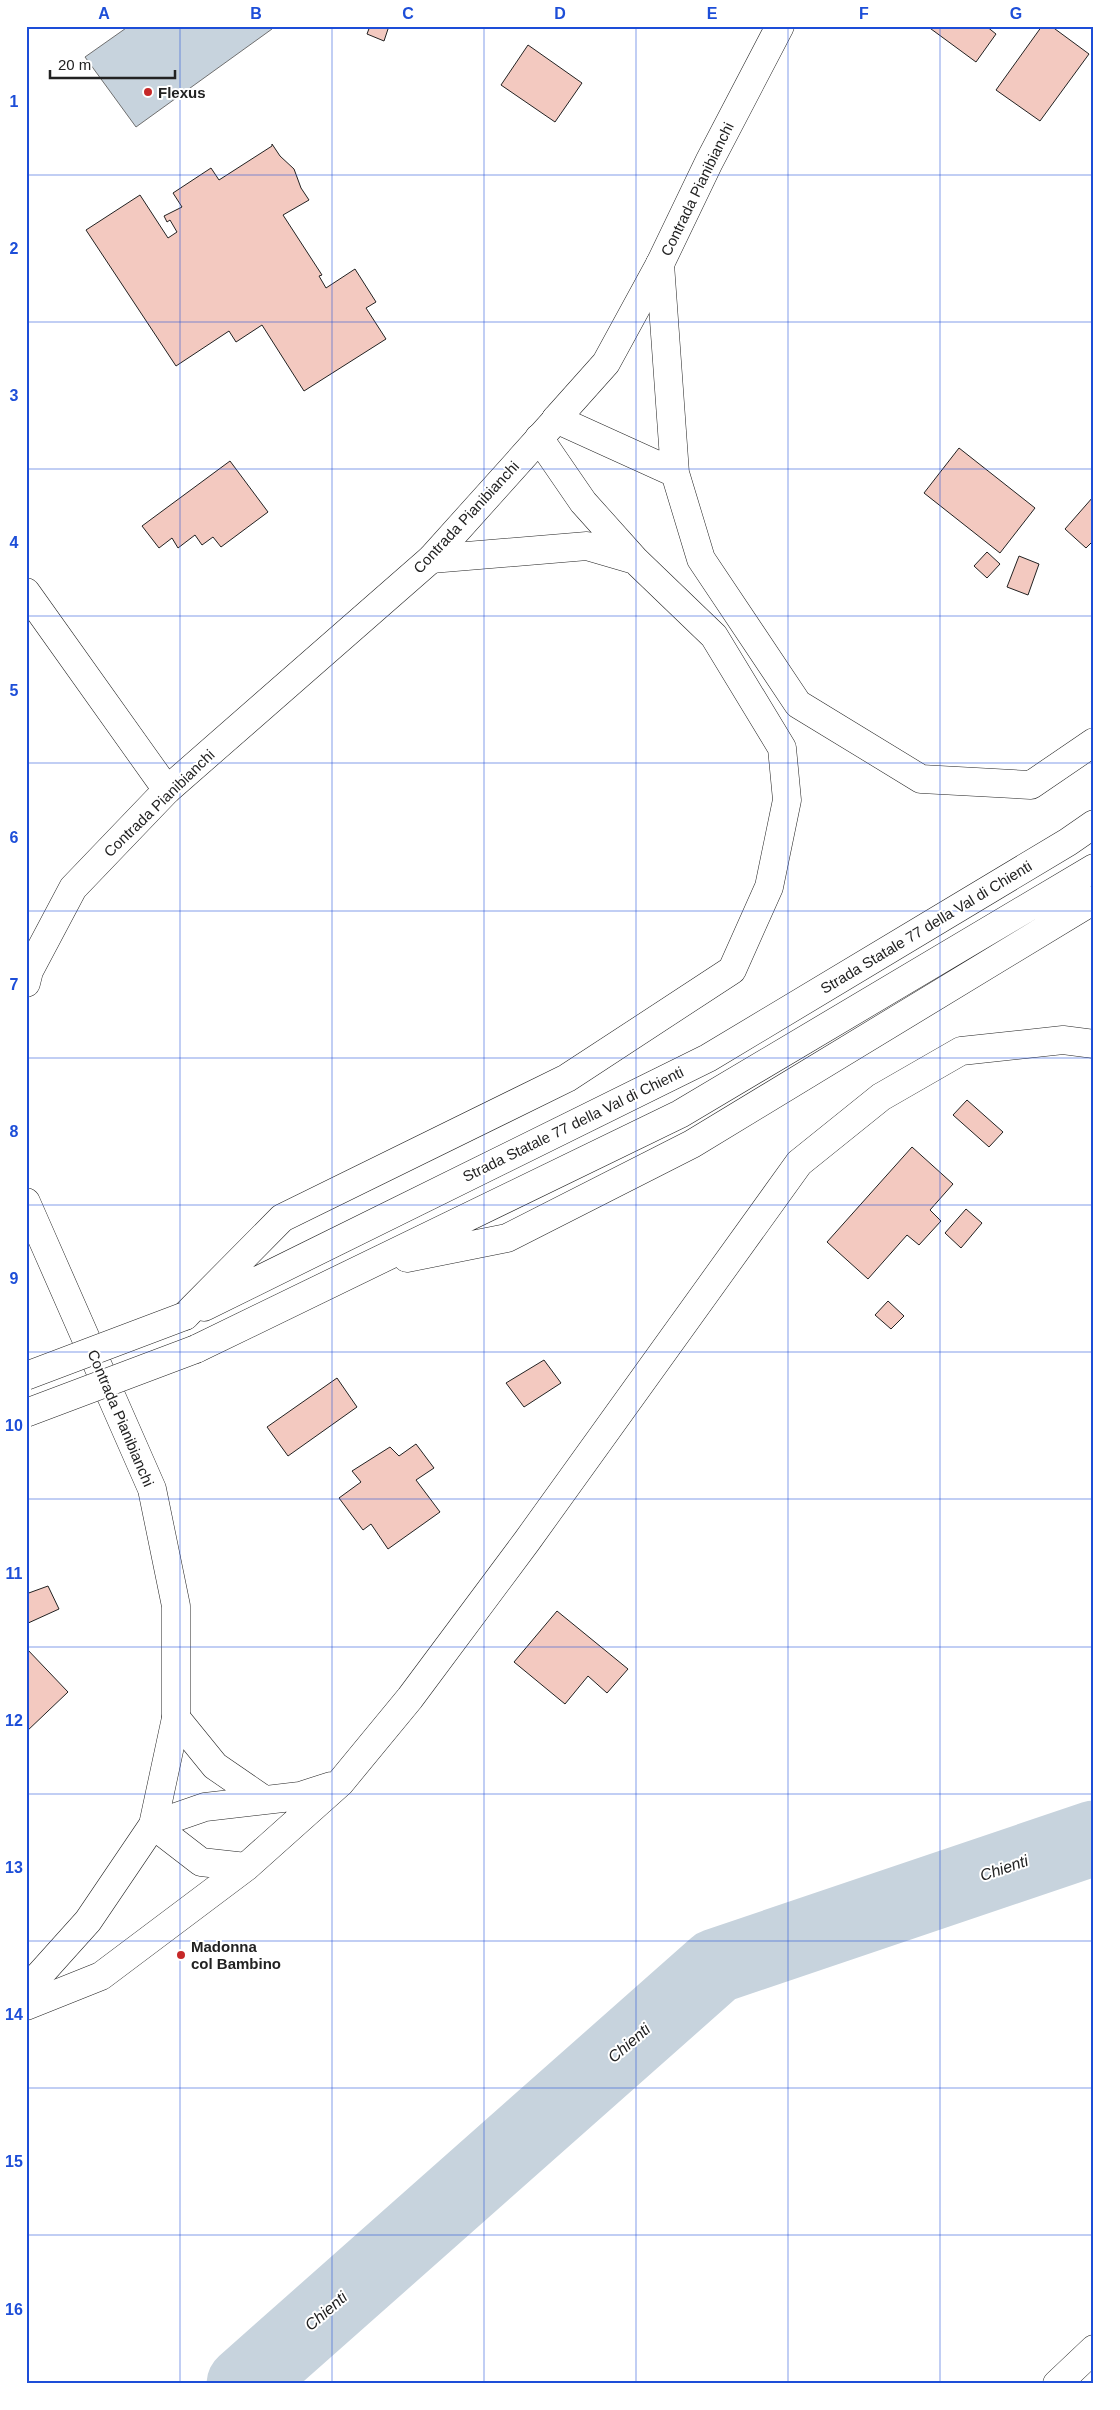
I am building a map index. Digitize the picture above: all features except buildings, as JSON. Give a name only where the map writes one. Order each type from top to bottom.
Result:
[{"type":"main road","name":"Contrada Pianibianchi","points":[[26,983],[30,971],[73,888],[167,790],[431,559],[606,364],[660,264],[709,162],[780,26]]},
{"type":"main road","points":[[660,264],[675,473],[701,559],[798,704],[921,779],[1031,785],[1094,742]]},
{"type":"main road","points":[[548,428],[675,473]]},
{"type":"main road","points":[[186,1316],[282,1218],[567,1078],[732,970],[769,887],[787,800],[782,748],[714,636],[635,560],[583,502],[548,428]]},
{"type":"main road","points":[[431,559],[587,546],[635,560]]},
{"type":"main road","points":[[26,592],[167,790]]},
{"type":"main road","name":"Strada Statale 77 della Val di Chienti","points":[[26,1376],[186,1316],[708,1058],[1068,842],[1094,824]]},
{"type":"main road","points":[[26,1413],[196,1349],[680,1114],[1094,868]]},
{"type":"main road","points":[[368,1266],[507,1238],[692,1144],[1094,900]]},
{"type":"main road","points":[[26,2006],[101,1976],[246,1867],[340,1783],[410,1698],[527,1541],[800,1163],[881,1097],[961,1051],[1063,1040],[1094,1044]]},
{"type":"main road","name":"Contrada Pianibianchi","points":[[26,1202],[152,1489],[176,1606],[176,1718],[153,1825],[88,1921],[26,1990]]},
{"type":"main road","points":[[176,1718],[215,1766],[262,1798]]},
{"type":"main road","points":[[153,1825],[205,1808],[262,1798],[300,1796],[340,1783]]},
{"type":"main road","points":[[153,1825],[201,1862],[246,1867]]},
{"type":"main road","points":[[1057,2384],[1094,2349]]},
{"type":"shaded area","name":"Flexus","points":[[129,26],[270,26],[272,29],[136,127],[85,57]]},
{"type":"waterway","name":"Chienti","points":[[244,2384],[716,1966],[1094,1838]]},
{"type":"place","name":"Flexus","points":[[148,92]]},
{"type":"place","name":"Madonna col Bambino","points":[[181,1955]]}]
